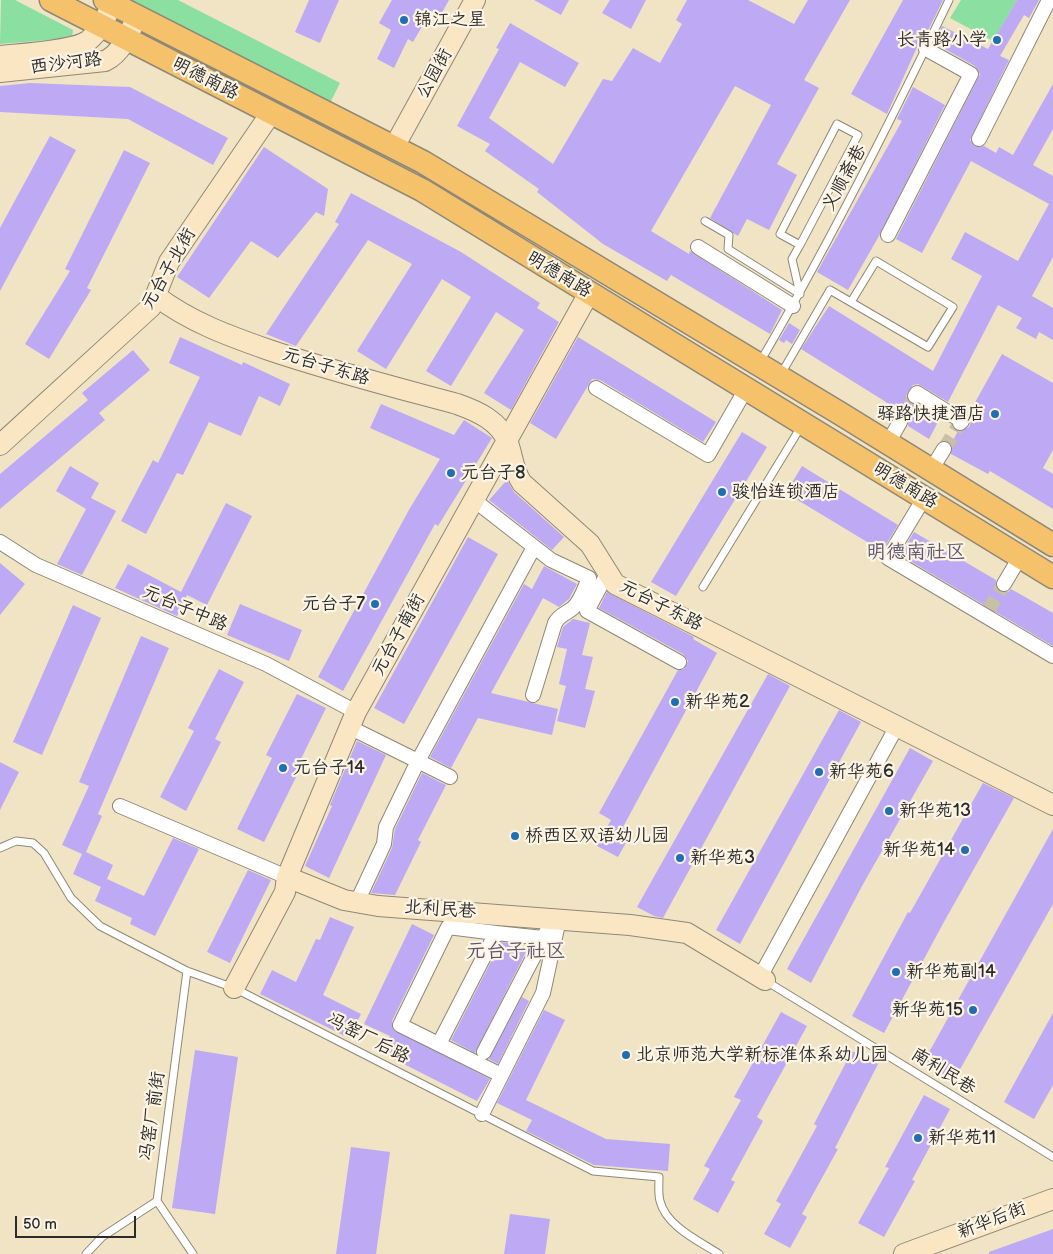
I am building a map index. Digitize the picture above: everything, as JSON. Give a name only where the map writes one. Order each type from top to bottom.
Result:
[{"type":"main road","name":"明德南路","points":[[51,0],[422,190],[1053,577]]},
{"type":"main road","name":"明德南路","points":[[109,2],[195,48],[423,162],[1053,545]]},
{"type":"street","name":"公园街","points":[[394,147],[475,0]]},
{"type":"street","points":[[979,138],[1049,0]]},
{"type":"street","name":"西沙河路","points":[[0,56],[75,46],[88,40],[102,26],[109,2]]},
{"type":"street","name":"西沙河路","points":[[0,72],[105,61],[114,57],[126,39],[137,16]]},
{"type":"street","points":[[888,234],[971,74],[926,49]]},
{"type":"street","name":"元台子北街","points":[[0,445],[146,312],[156,296],[169,262],[271,113]]},
{"type":"street","points":[[698,247],[792,306]]},
{"type":"street","name":"元台子南街","points":[[234,988],[285,892],[287,877],[352,720],[589,293]]},
{"type":"street","name":"元台子东路","points":[[156,296],[177,311],[231,337],[304,362],[473,410],[488,418],[508,442],[515,473],[522,484],[590,544],[598,570],[615,584],[1053,805]]},
{"type":"street","points":[[596,388],[708,455],[746,389]]},
{"type":"street","points":[[916,396],[917,393],[962,421],[960,423]]},
{"type":"street","points":[[888,443],[900,422]]},
{"type":"street","points":[[931,470],[944,449]]},
{"type":"street","points":[[924,498],[888,558],[987,613],[1053,656]]},
{"type":"street","points":[[474,500],[551,560],[598,570]]},
{"type":"street","name":"元台子中路","points":[[0,542],[36,565],[266,664],[352,720],[418,760],[450,776]]},
{"type":"street","points":[[357,902],[384,844],[386,827],[418,760],[534,547]]},
{"type":"street","points":[[1004,584],[1020,557]]},
{"type":"street","points":[[598,570],[587,611],[679,662]]},
{"type":"street","points":[[533,695],[559,615],[572,609],[577,604],[598,570]]},
{"type":"street","points":[[762,979],[897,726]]},
{"type":"street","name":"北利民巷","points":[[120,806],[344,900],[378,906],[630,925],[687,933],[762,979]]},
{"type":"street","points":[[484,1052],[542,938],[556,919]]},
{"type":"street","points":[[482,1114],[543,993],[556,919]]},
{"type":"street","points":[[501,1075],[400,1025],[448,927],[542,938]]},
{"type":"street","points":[[439,1044],[496,934]]},
{"type":"street","name":"新华后街","points":[[904,1254],[933,1249],[1053,1199]]},
{"type":"lane","name":"义顺斋巷","points":[[758,364],[800,294],[898,108],[949,0]]},
{"type":"lane","points":[[800,245],[780,234],[837,124],[858,135],[800,245],[792,260],[800,294]]},
{"type":"lane","points":[[705,221],[729,235],[728,249],[800,294]]},
{"type":"lane","points":[[779,377],[830,290],[928,348],[953,307],[876,261],[852,302]]},
{"type":"lane","points":[[703,587],[802,424]]},
{"type":"lane","name":"冯窑厂后路","points":[[0,848],[16,841],[33,843],[44,853],[71,898],[100,926],[187,971],[234,988],[594,1171],[659,1177],[660,1200],[667,1216],[685,1231],[720,1254]]},
{"type":"lane","name":"冯窑厂前街","points":[[157,1201],[187,971]]},
{"type":"lane","name":"南利民巷","points":[[762,979],[1053,1157]]},
{"type":"lane","points":[[86,1254],[102,1237],[157,1201],[193,1254]]},
{"type":"green space","points":[[1,0],[15,0],[73,30],[72,38],[0,44]]},
{"type":"green space","points":[[127,0],[178,0],[340,83],[330,103]]},
{"type":"green space","points":[[961,0],[1017,0],[993,41],[950,18]]},
{"type":"building","points":[[309,0],[339,0],[320,43],[295,32]]},
{"type":"building","name":"锦江之星","points":[[392,0],[449,0],[440,16],[431,11],[413,42],[408,39],[394,68],[377,59],[391,30],[379,23]]},
{"type":"building","points":[[534,0],[569,0],[561,15]]},
{"type":"building","points":[[610,0],[646,0],[631,29],[602,13]]},
{"type":"building","points":[[687,0],[748,0],[794,24],[808,0],[850,0],[804,80],[819,88],[777,164],[797,175],[769,230],[747,219],[738,236],[710,218],[771,105],[735,86],[651,231],[689,254],[690,251],[782,310],[770,334],[671,275],[667,281],[603,244],[537,192],[539,189],[485,151],[490,144],[457,126],[499,49],[496,48],[510,23],[579,63],[565,87],[520,62],[489,118],[553,164],[603,79],[612,81],[633,48],[660,63],[682,24],[676,20]]},
{"type":"building","points":[[903,0],[943,0],[923,41],[918,45],[887,114],[851,94]]},
{"type":"building","points":[[1017,0],[1039,0],[1029,18],[1024,15],[1000,56],[1009,60],[970,140],[976,147],[984,146],[996,153],[999,147],[1013,155],[1053,84],[1053,129],[1033,165],[1053,176],[1053,257],[1032,296],[1053,308],[1053,340],[1039,332],[1036,339],[1016,328],[1022,318],[998,305],[948,402],[918,384],[913,385],[908,392],[906,396],[910,403],[918,404],[940,418],[929,439],[908,426],[908,418],[902,412],[801,349],[829,306],[933,371],[982,276],[951,259],[965,232],[1018,261],[1049,204],[971,161],[922,253],[896,239],[980,74],[975,66],[934,43],[942,26],[988,49]]},
{"type":"building","points":[[30,83],[130,87],[228,138],[213,165],[128,119],[0,112],[0,86]]},
{"type":"building","points":[[913,87],[945,105],[879,236],[848,290],[817,272],[902,121],[897,119]]},
{"type":"building","points":[[50,136],[76,150],[0,291],[0,228]]},
{"type":"building","points":[[264,147],[328,189],[324,216],[316,212],[278,258],[251,241],[209,298],[177,277]]},
{"type":"building","points":[[124,150],[150,163],[87,288],[91,290],[49,359],[25,344],[70,271],[65,269]]},
{"type":"building","points":[[351,193],[461,252],[540,303],[537,308],[559,322],[511,410],[484,393],[524,330],[496,312],[451,386],[426,371],[471,297],[442,279],[386,369],[357,351],[412,264],[368,240],[296,346],[266,334],[339,224],[335,222]]},
{"type":"building","points":[[789,323],[800,330],[792,344],[786,340],[784,343],[779,340]]},
{"type":"building","points":[[180,337],[242,365],[243,362],[290,384],[280,406],[259,396],[241,436],[209,422],[183,475],[177,473],[146,534],[121,521],[153,460],[158,463],[200,377],[169,363]]},
{"type":"building","points":[[578,337],[716,422],[703,442],[600,380],[592,379],[556,439],[530,423]]},
{"type":"building","points":[[133,350],[150,370],[99,413],[105,420],[0,509],[0,474],[88,400],[82,393]]},
{"type":"building","points":[[1002,354],[1053,383],[1053,450],[1043,468],[1053,474],[1053,509],[990,471],[988,474],[951,454],[951,444],[958,431],[969,427],[971,422],[968,415]]},
{"type":"building","points":[[381,404],[454,435],[464,420],[492,438],[438,526],[435,524],[343,691],[318,677],[410,508],[440,459],[370,428]]},
{"type":"building","name":"骏怡连锁酒店","points":[[742,432],[767,447],[676,596],[651,582]]},
{"type":"building","points":[[70,466],[99,483],[91,498],[116,511],[82,575],[57,564],[86,509],[56,491]]},
{"type":"building","points":[[802,466],[898,525],[882,551],[786,493]]},
{"type":"building","points":[[507,480],[514,492],[564,537],[552,550],[489,500]]},
{"type":"building","points":[[226,503],[252,516],[207,605],[187,595],[177,616],[115,588],[128,564],[181,592]]},
{"type":"building","points":[[914,532],[996,580],[996,588],[1000,592],[1008,592],[1011,589],[1053,613],[1053,646],[900,555]]},
{"type":"building","points":[[468,537],[498,554],[404,724],[374,708]]},
{"type":"building","points":[[0,563],[25,584],[0,615]]},
{"type":"building","points":[[544,566],[577,584],[569,599],[559,607],[543,598],[491,693],[558,709],[552,735],[478,718],[451,768],[430,757],[524,584],[532,589]]},
{"type":"building","points":[[607,592],[694,637],[693,639],[717,653],[623,827],[632,832],[618,857],[597,846],[611,820],[599,813],[678,670],[684,669],[688,661],[683,654],[599,608]]},
{"type":"building","points":[[240,604],[302,630],[289,661],[227,635]]},
{"type":"building","points":[[73,605],[101,618],[42,755],[13,742]]},
{"type":"building","points":[[573,619],[590,623],[582,655],[593,657],[585,689],[595,691],[585,728],[557,721],[566,686],[559,684],[567,649],[557,647],[563,627]]},
{"type":"building","points":[[141,636],[169,648],[98,814],[102,816],[86,852],[113,865],[107,879],[144,896],[173,838],[199,849],[155,936],[130,924],[132,918],[95,901],[101,887],[73,874],[82,854],[62,845],[89,786],[79,782]]},
{"type":"building","points":[[219,669],[244,682],[215,739],[221,742],[186,811],[160,797],[194,731],[188,728]]},
{"type":"building","points":[[768,674],[790,686],[663,918],[654,916],[637,907]]},
{"type":"building","name":"元台子14","points":[[297,694],[326,708],[297,767],[300,769],[264,842],[237,829],[272,758],[266,755]]},
{"type":"building","points":[[839,710],[861,722],[740,944],[716,930]]},
{"type":"building","points":[[357,741],[386,755],[329,878],[305,866],[332,806],[330,805]]},
{"type":"building","points":[[910,748],[933,761],[862,886],[811,983],[787,969]]},
{"type":"building","points":[[0,762],[19,772],[0,810]]},
{"type":"building","points":[[422,773],[446,785],[418,840],[421,842],[395,895],[371,893],[392,848],[395,829]]},
{"type":"building","points":[[983,783],[1014,798],[884,1033],[852,1016],[908,912],[910,913]]},
{"type":"building","points":[[1053,829],[1053,904],[954,1080],[923,1063]]},
{"type":"building","points":[[248,870],[271,880],[230,963],[207,952]]},
{"type":"building","points":[[330,917],[354,927],[323,995],[361,1014],[349,1038],[260,994],[272,970],[296,982],[316,939],[320,940]]},
{"type":"building","points":[[412,924],[434,935],[392,1021],[393,1029],[490,1079],[477,1101],[382,1053],[390,1036],[364,1024]]},
{"type":"building","points":[[501,942],[515,944],[527,950],[475,1053],[451,1040]]},
{"type":"building","points":[[522,997],[529,1001],[498,1064],[489,1059]]},
{"type":"building","points":[[544,1010],[565,1020],[526,1100],[606,1139],[670,1144],[668,1171],[594,1165],[526,1131],[532,1120],[497,1103]]},
{"type":"building","points":[[781,1012],[807,1026],[757,1117],[763,1121],[731,1180],[735,1182],[718,1213],[693,1199],[710,1169],[704,1166],[741,1100],[734,1097]]},
{"type":"building","points":[[1053,1013],[1053,1085],[1034,1119],[1004,1102]]},
{"type":"building","points":[[195,1050],[238,1057],[215,1214],[172,1208]]},
{"type":"building","points":[[852,1051],[878,1064],[835,1148],[838,1149],[802,1214],[807,1217],[790,1248],[764,1234],[781,1204],[776,1201],[817,1126],[814,1124]]},
{"type":"building","name":"新华苑11","points":[[924,1095],[950,1109],[912,1180],[915,1181],[884,1237],[858,1223],[889,1168],[885,1167]]},
{"type":"building","points":[[351,1147],[390,1152],[376,1254],[336,1254]]},
{"type":"building","points":[[510,1214],[550,1219],[545,1254],[504,1254]]},
{"type":"building","points":[[1053,1229],[1053,1254],[989,1254],[989,1252]]},
{"type":"tunnel","points":[[900,422],[915,396]]},
{"type":"tunnel","points":[[944,449],[960,423]]},
{"type":"tunnel","points":[[988,611],[1004,584]]},
{"type":"place","name":"锦江之星","points":[[404,20]]},
{"type":"place","name":"长青路小学","points":[[997,40]]},
{"type":"place","name":"驿路快捷酒店","points":[[995,414]]},
{"type":"place","name":"元台子8","points":[[451,473]]},
{"type":"place","name":"骏怡连锁酒店","points":[[722,492]]},
{"type":"place","name":"元台子7","points":[[375,604]]},
{"type":"place","name":"新华苑2","points":[[675,702]]},
{"type":"place","name":"元台子14","points":[[283,768]]},
{"type":"place","name":"新华苑6","points":[[819,772]]},
{"type":"place","name":"新华苑13","points":[[889,811]]},
{"type":"place","name":"桥西区双语幼儿园","points":[[515,836]]},
{"type":"place","name":"新华苑14","points":[[965,850]]},
{"type":"place","name":"新华苑3","points":[[680,858]]},
{"type":"place","name":"新华苑副14","points":[[896,972]]},
{"type":"place","name":"新华苑15","points":[[973,1010]]},
{"type":"place","name":"北京师范大学新标准体系幼儿园","points":[[626,1055]]},
{"type":"place","name":"新华苑11","points":[[918,1138]]},
{"type":"district","name":"明德南社区","points":[[916,553]]},
{"type":"district","name":"元台子社区","points":[[516,952]]}]
